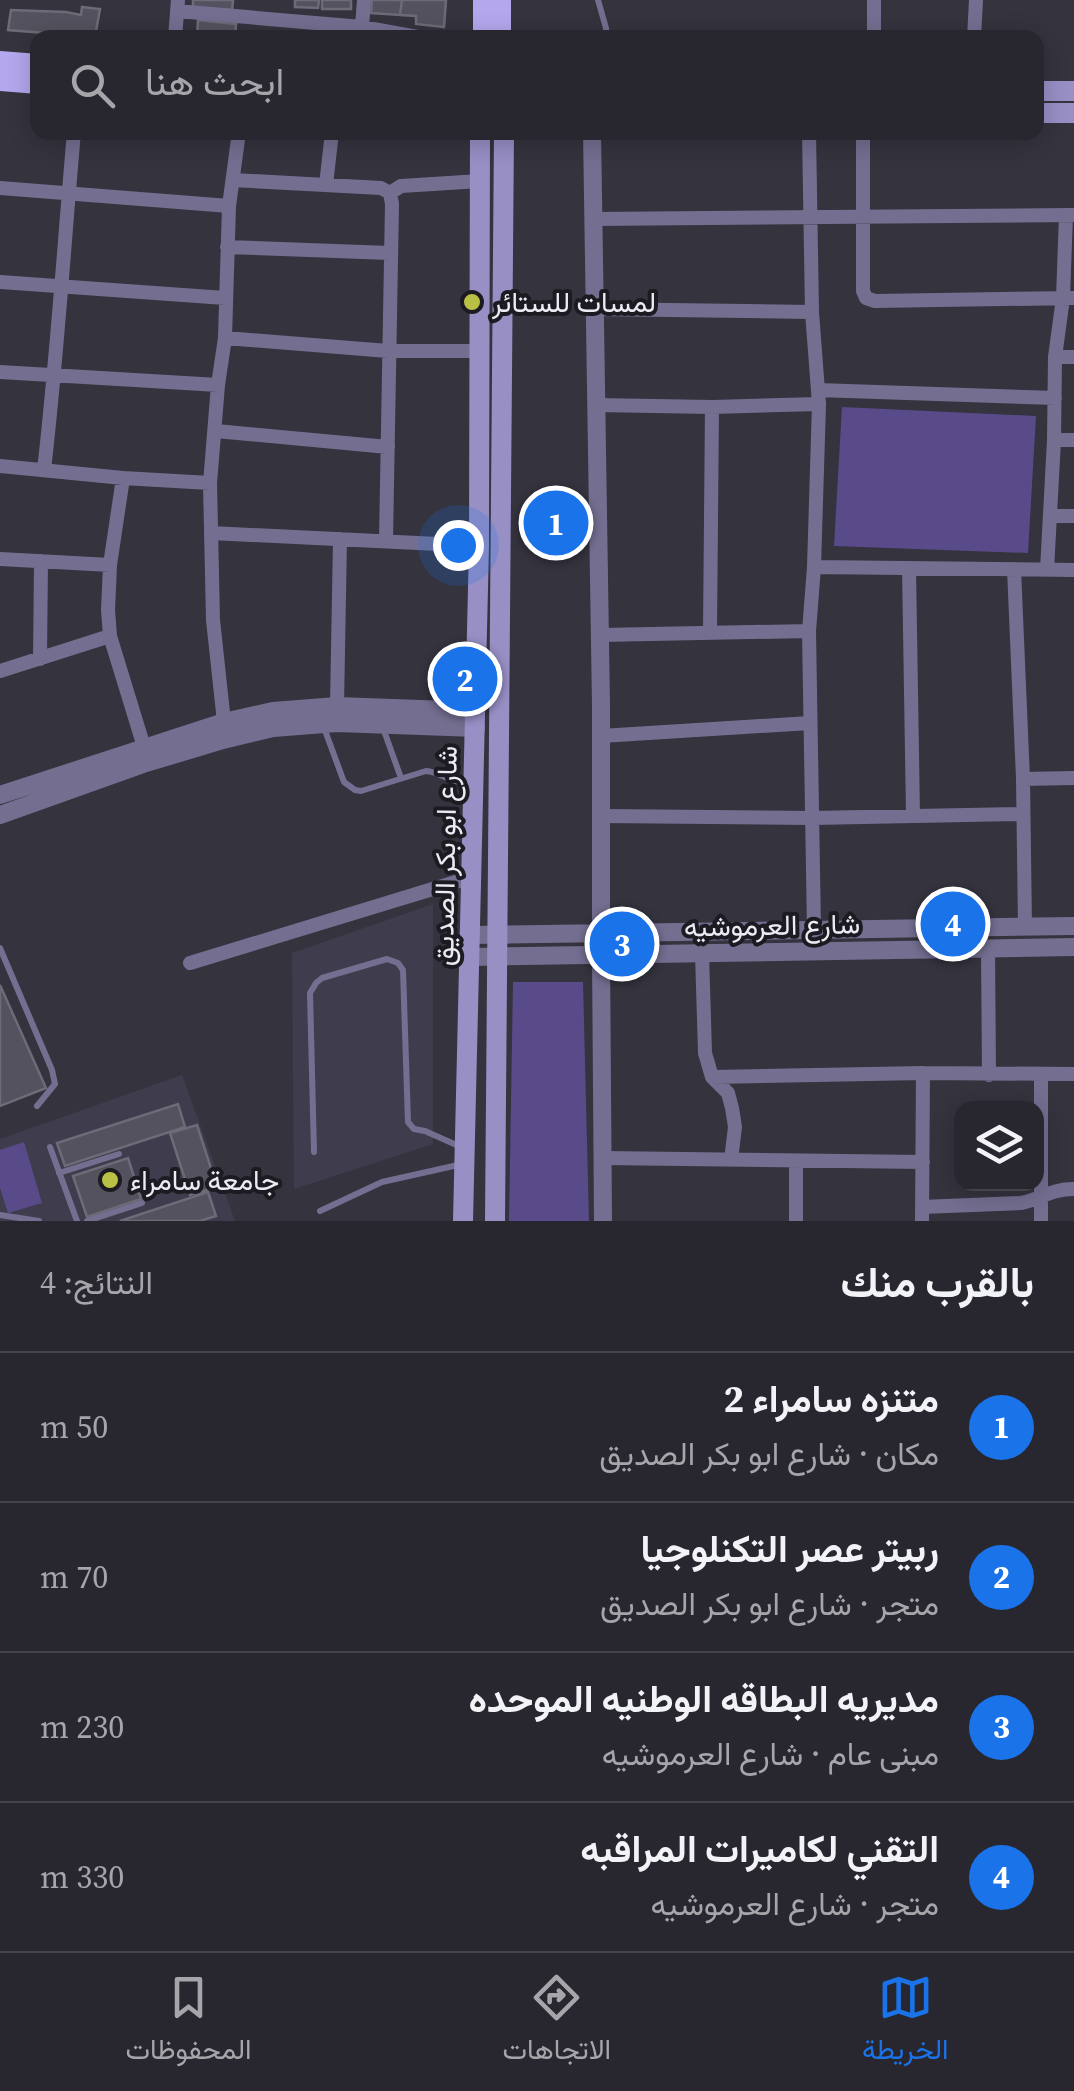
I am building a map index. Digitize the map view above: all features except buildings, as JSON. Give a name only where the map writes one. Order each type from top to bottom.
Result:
[{"type":"main road","points":[[484,0],[484,30]]},
{"type":"main road","points":[[500,0],[500,30]]},
{"type":"main road","points":[[0,62],[30,64]]},
{"type":"main road","points":[[0,80],[30,82]]},
{"type":"main road","points":[[1044,90],[1074,91]]},
{"type":"main road","points":[[1044,113],[1074,114]]},
{"type":"main road","name":"شارع ابو بكر الصديق","points":[[463,1221],[480,546],[480,140]]},
{"type":"main road","name":"شارع ابو بكر الصديق","points":[[496,1221],[504,140]]},
{"type":"street","points":[[362,27],[364,0]]},
{"type":"street","points":[[874,0],[874,30]]},
{"type":"street","points":[[974,30],[976,0]]},
{"type":"street","points":[[178,6],[379,30]]},
{"type":"street","points":[[44,470],[73,140]]},
{"type":"street","points":[[224,722],[213,620],[210,483],[225,338],[229,206],[238,140]]},
{"type":"street","points":[[326,185],[331,140]]},
{"type":"street","points":[[592,140],[601,933]]},
{"type":"street","points":[[809,140],[812,312],[818,397],[809,630],[814,930]]},
{"type":"street","points":[[863,140],[866,298],[1068,298]]},
{"type":"street","points":[[233,180],[381,188],[390,193]]},
{"type":"street","points":[[390,193],[401,186],[480,181]]},
{"type":"street","points":[[0,188],[229,206]]},
{"type":"street","points":[[386,541],[390,193]]},
{"type":"street","points":[[593,219],[1070,215],[1068,298],[1055,357],[1047,570]]},
{"type":"street","points":[[228,247],[390,253]]},
{"type":"street","points":[[0,282],[225,298]]},
{"type":"street","points":[[594,308],[812,312]]},
{"type":"street","points":[[225,338],[388,351],[480,351]]},
{"type":"street","points":[[1055,357],[1074,358]]},
{"type":"street","points":[[0,372],[218,385]]},
{"type":"street","points":[[596,404],[712,407],[818,397],[1055,398]]},
{"type":"street","points":[[710,632],[712,407]]},
{"type":"street","points":[[216,431],[388,447]]},
{"type":"street","points":[[1054,440],[1074,440]]},
{"type":"street","points":[[0,466],[210,483]]},
{"type":"street","points":[[124,478],[110,565],[108,610],[110,636],[144,747]]},
{"type":"street","points":[[1050,516],[1074,516]]},
{"type":"street","points":[[211,534],[480,546]]},
{"type":"street","points":[[337,706],[340,539]]},
{"type":"street","points":[[0,559],[110,565]]},
{"type":"street","points":[[40,659],[41,561]]},
{"type":"street","points":[[814,567],[1074,570]]},
{"type":"street","points":[[908,568],[912,815]]},
{"type":"street","points":[[1014,569],[1025,926]]},
{"type":"street","points":[[600,634],[809,630]]},
{"type":"street","points":[[0,671],[110,636]]},
{"type":"street","points":[[0,795],[224,722],[295,708],[337,706],[476,719]]},
{"type":"street","points":[[0,814],[223,740],[294,725],[476,719]]},
{"type":"street","points":[[601,736],[810,723]]},
{"type":"street","points":[[1023,779],[1074,778]]},
{"type":"street","points":[[601,816],[1023,814]]},
{"type":"street","points":[[190,964],[472,877]]},
{"type":"street","name":"شارع العرموشيه","points":[[471,935],[1074,926]]},
{"type":"street","points":[[949,950],[950,928]]},
{"type":"street","name":"شارع العرموشيه","points":[[470,957],[1074,948]]},
{"type":"street","points":[[988,949],[990,1075]]},
{"type":"street","points":[[702,954],[706,1052],[712,1076],[728,1093],[732,1108],[731,1160]]},
{"type":"street","points":[[601,955],[602,1221]]},
{"type":"street","points":[[923,1073],[922,1214],[1021,1204],[1058,1189],[1074,1188]]},
{"type":"street","points":[[1040,1074],[1041,1221]]},
{"type":"street","points":[[712,1076],[1074,1074]]},
{"type":"street","points":[[603,1158],[923,1162]]},
{"type":"street","points":[[796,1162],[796,1221]]},
{"type":"lane","points":[[598,0],[606,30]]},
{"type":"lane","points":[[323,724],[349,787],[361,790],[430,771],[452,782],[474,782]]},
{"type":"lane","points":[[382,725],[402,778]]},
{"type":"lane","points":[[0,948],[52,1070],[54,1084],[38,1106]]},
{"type":"lane","points":[[314,1152],[310,993],[322,978],[387,960],[398,963],[403,970],[408,1122],[465,1156]]},
{"type":"lane","points":[[50,1146],[76,1221]]},
{"type":"lane","points":[[60,1173],[118,1154]]},
{"type":"lane","points":[[320,1211],[382,1182],[465,1156]]},
{"type":"lane","points":[[87,1221],[142,1203]]},
{"type":"lane","points":[[0,1214],[38,1221]]},
{"type":"shaded area","points":[[842,407],[1036,416],[1028,553],[834,546]]},
{"type":"shaded area","points":[[433,904],[433,1144],[294,1189],[292,953]]},
{"type":"shaded area","points":[[513,982],[583,982],[589,1221],[509,1221]]},
{"type":"shaded area","name":"جامعة سامراء","points":[[182,1075],[235,1221],[0,1221],[0,1139]]},
{"type":"shaded area","points":[[24,1142],[42,1203],[8,1213],[0,1188],[0,1150]]},
{"type":"place","name":"لمسات للستائر","points":[[472,302]]},
{"type":"place","name":"متنزه سامراء 2","points":[[556,523]]},
{"type":"place","name":"ربيتر عصر التكنلوجيا","points":[[465,679]]},
{"type":"place","name":"التقني لكاميرات المراقبه","points":[[953,924]]},
{"type":"place","name":"مديريه البطاقه الوطنيه الموحده","points":[[622,944]]},
{"type":"place","name":"جامعة سامراء","points":[[110,1180]]}]
